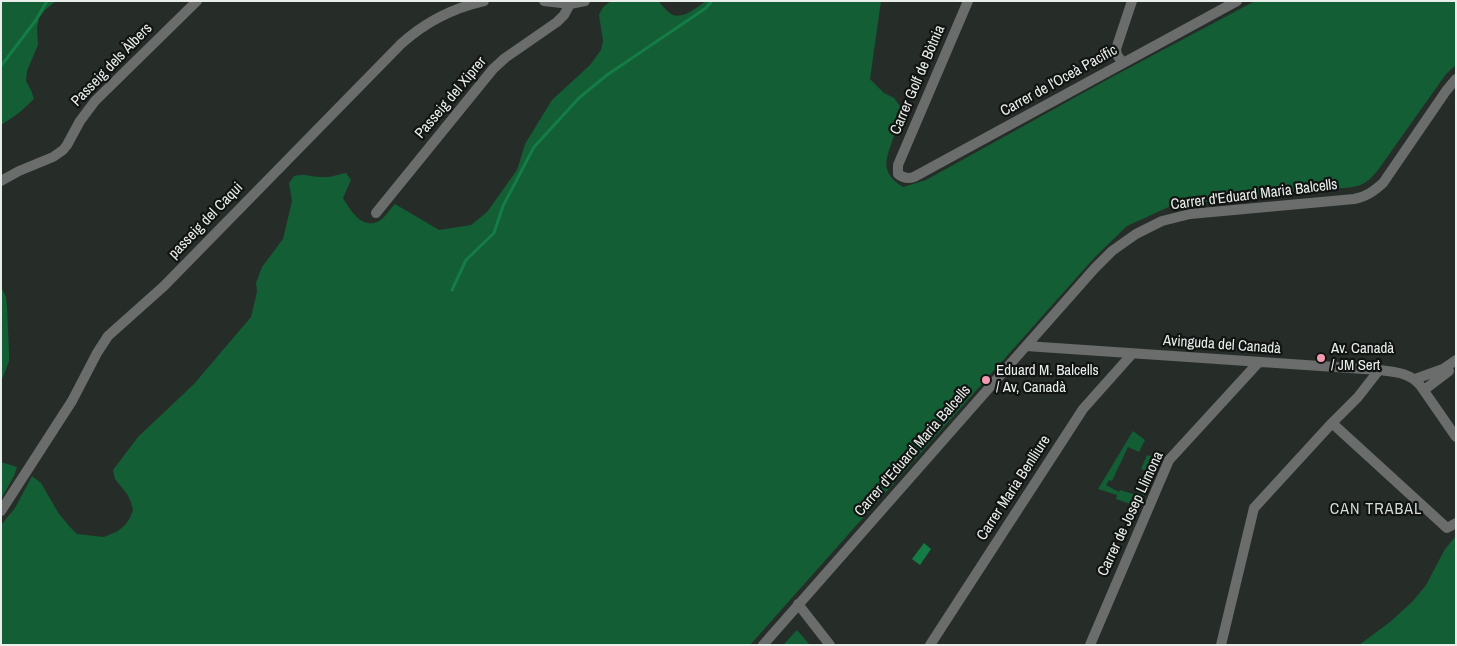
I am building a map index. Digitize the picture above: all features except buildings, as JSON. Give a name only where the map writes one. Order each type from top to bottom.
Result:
[{"type":"street","name":"Passeig dels Àlbers","points":[[1,181],[53,157],[63,150],[80,121],[95,101],[197,1]]},
{"type":"street","name":"passeig del Caqui","points":[[1,512],[67,409],[108,336],[164,286],[401,44],[419,29],[452,11],[484,1]]},
{"type":"street","points":[[544,1],[570,4],[585,1]]},
{"type":"street","name":"Carrer Golf de Bòtnia","points":[[897,171],[902,155],[968,1]]},
{"type":"street","points":[[1123,63],[1117,55],[1116,49],[1132,1]]},
{"type":"street","name":"Carrer de l'Oceà Pacífic","points":[[897,171],[900,176],[910,179],[1237,1]]},
{"type":"street","name":"Passeig del Xiprer","points":[[376,213],[493,69],[505,58],[557,22],[564,15],[570,4]]},
{"type":"street","name":"Carrer d'Eduard Maria Balcells","points":[[763,645],[1112,251],[1136,234],[1162,221],[1190,214],[1362,198],[1383,183],[1446,91],[1456,80]]},
{"type":"street","name":"Avinguda del Canadà","points":[[1026,346],[1379,370],[1404,373],[1415,378]]},
{"type":"street","name":"Carrer Maria Benlliure","points":[[930,645],[1083,409],[1132,354]]},
{"type":"street","points":[[1456,360],[1438,371],[1415,378],[1456,437]]},
{"type":"street","name":"Carrer de Josep Llimona","points":[[1090,645],[1169,460],[1258,363]]},
{"type":"street","points":[[1424,390],[1456,366]]},
{"type":"street","points":[[1221,645],[1254,508],[1332,423],[1358,398],[1379,370]]},
{"type":"street","points":[[1332,423],[1447,528],[1456,523]]},
{"type":"street","points":[[798,604],[830,645]]},
{"type":"shaded area","points":[[1,1],[56,1],[39,18],[37,28],[38,45],[27,71],[26,81],[34,99],[19,113],[1,125]]},
{"type":"shaded area","points":[[611,1],[658,1],[669,12],[677,16],[690,12],[706,1],[881,1],[870,79],[884,93],[894,98],[900,106],[897,125],[886,164],[890,176],[903,187],[926,180],[1112,77],[1255,1],[1456,1],[1456,65],[1446,74],[1378,170],[1364,183],[1353,187],[1173,205],[1127,226],[1094,258],[750,645],[1,645],[1,525],[15,508],[32,476],[41,483],[59,514],[77,534],[104,537],[118,531],[125,525],[133,510],[127,494],[115,479],[113,470],[138,437],[194,384],[251,317],[257,292],[256,283],[262,267],[283,239],[292,201],[289,183],[294,176],[325,177],[346,173],[351,180],[343,198],[357,217],[367,223],[381,220],[395,204],[439,230],[471,225],[487,212],[517,170],[525,144],[552,100],[590,65],[601,50],[603,41],[599,15],[603,7]]},
{"type":"shaded area","points":[[1,287],[6,297],[7,306],[9,361],[1,382]]},
{"type":"shaded area","points":[[1133,431],[1145,440],[1139,452],[1128,447],[1112,481],[1109,480],[1106,485],[1119,492],[1120,490],[1136,495],[1140,488],[1146,491],[1135,516],[1127,513],[1130,504],[1116,499],[1117,495],[1098,489]]},
{"type":"shaded area","points":[[1147,455],[1159,460],[1153,474],[1141,469]]},
{"type":"shaded area","points":[[1,462],[17,467],[1,499]]},
{"type":"shaded area","points":[[1456,536],[1456,645],[1359,645],[1390,622],[1413,601],[1426,585],[1445,549]]},
{"type":"shaded area","points":[[924,543],[931,549],[920,565],[912,559]]},
{"type":"shaded area","points":[[797,630],[810,645],[783,645]]},
{"type":"waterway","points":[[1,66],[36,20],[47,1]]},
{"type":"waterway","points":[[452,290],[466,260],[494,233],[503,206],[534,147],[579,98],[607,75],[706,8],[712,1]]},
{"type":"place","name":"Av. Canadà / JM Sert","points":[[1321,358]]},
{"type":"place","name":"Eduard M. Balcells / Av, Canadà","points":[[986,380]]},
{"type":"district","name":"CAN TRABAL","points":[[1376,510]]}]
